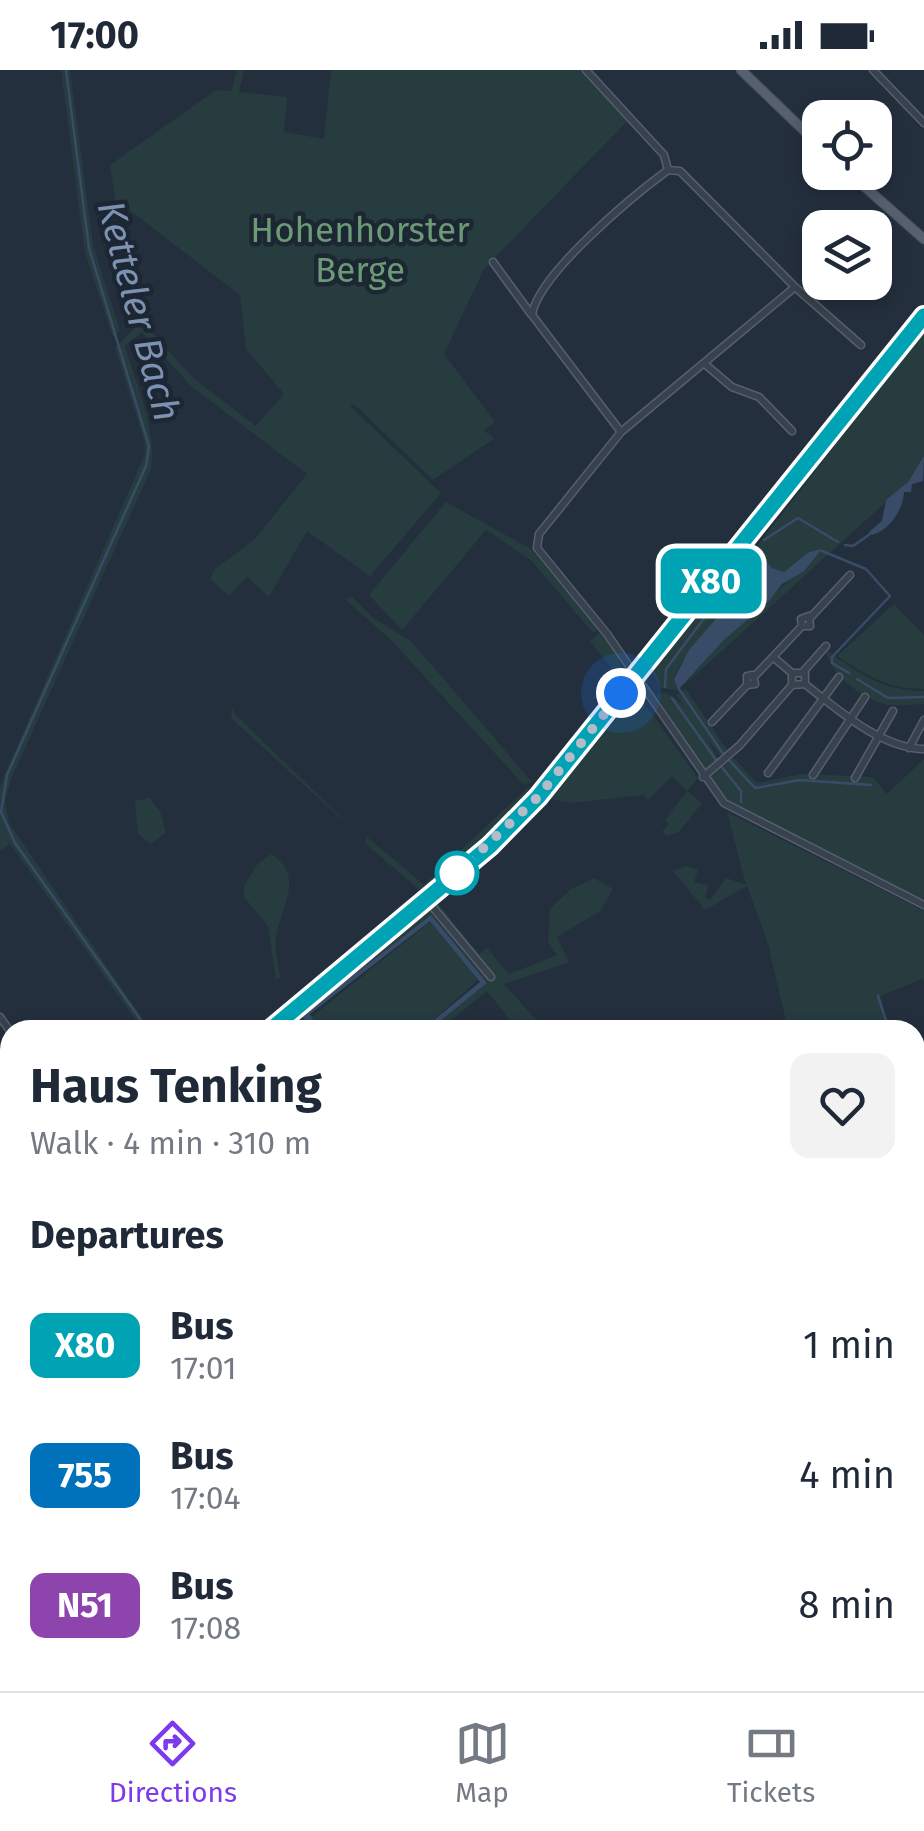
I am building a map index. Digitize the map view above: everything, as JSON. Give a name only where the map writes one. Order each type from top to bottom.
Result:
[{"type":"main road","points":[[741,70],[802,129]]},
{"type":"main road","points":[[868,190],[924,239]]},
{"type":"main road","points":[[282,1020],[490,846],[538,797],[924,316]]},
{"type":"street","points":[[586,70],[664,155],[668,170]]},
{"type":"street","points":[[874,70],[924,122]]},
{"type":"street","points":[[668,170],[685,175],[795,287],[861,346]]},
{"type":"street","points":[[532,315],[534,305],[572,256],[620,208],[668,170]]},
{"type":"street","points":[[493,262],[622,432]]},
{"type":"street","points":[[795,287],[622,432],[536,541],[539,552],[636,674],[703,778],[738,814],[923,903]]},
{"type":"street","points":[[706,365],[732,387],[759,397],[792,430]]},
{"type":"street","points":[[712,722],[747,686],[747,676],[755,676],[802,626],[802,617],[810,618],[850,575]]},
{"type":"street","points":[[773,657],[792,673],[803,672],[826,646]]},
{"type":"street","points":[[803,672],[805,684]]},
{"type":"street","points":[[703,778],[740,746],[792,685],[792,673]]},
{"type":"street","points":[[768,773],[839,677]]},
{"type":"street","points":[[792,685],[805,684],[879,735],[910,748],[924,749]]},
{"type":"street","points":[[814,775],[865,697]]},
{"type":"street","points":[[855,778],[893,711]]},
{"type":"street","points":[[910,748],[924,720]]},
{"type":"street","points":[[426,899],[491,977]]},
{"type":"green space","points":[[61,70],[70,70],[93,245],[120,331],[113,337],[85,253]]},
{"type":"green space","name":"Hohenhorster Berge","points":[[237,70],[244,70],[239,92],[287,97],[284,132],[324,139],[331,70],[584,70],[627,121],[484,269],[444,354],[495,422],[484,431],[495,438],[433,480],[354,404],[350,406],[441,493],[370,576],[307,531],[269,597],[247,577],[229,596],[210,579],[215,569],[255,539],[307,474],[192,387],[142,332],[125,346],[148,422],[151,469],[11,779],[5,803],[9,823],[143,1020],[136,1020],[10,844],[0,851],[0,787],[145,454],[115,347],[142,321],[194,379],[256,426],[284,394],[246,349],[240,295],[115,199],[110,165],[216,90],[231,91]]},
{"type":"green space","points":[[924,322],[770,519],[756,544],[655,665],[652,661]]},
{"type":"green space","points":[[924,331],[924,456],[908,482],[681,688],[724,640],[822,550],[809,552],[784,572],[772,568],[761,555],[754,560],[732,602],[682,662],[675,675],[678,690],[660,688],[652,671],[758,545]]},
{"type":"green space","points":[[446,502],[531,549],[598,629],[593,633],[532,561],[486,530],[402,630],[369,595]]},
{"type":"green space","points":[[352,597],[372,617],[412,642],[532,782],[523,784],[392,641],[345,599]]},
{"type":"green space","points":[[894,604],[924,635],[924,689],[888,684],[837,656]]},
{"type":"green space","points":[[600,632],[618,656],[624,676],[537,787],[620,679],[590,641]]},
{"type":"green space","points":[[827,651],[883,684],[924,691],[924,704],[889,705],[864,695],[838,674]]},
{"type":"green space","points":[[685,688],[728,751],[721,757],[676,695]]},
{"type":"green space","points":[[662,692],[688,711],[719,761],[704,772],[657,696]]},
{"type":"green space","points":[[644,703],[698,778],[687,791],[672,776],[648,800],[643,795],[572,803],[549,799],[626,706]]},
{"type":"green space","points":[[233,706],[235,714],[359,835],[231,718]]},
{"type":"green space","points":[[733,757],[757,783],[802,774],[873,777],[887,794],[924,759],[924,897],[921,899],[728,800],[709,779]]},
{"type":"green space","points":[[527,788],[533,790],[423,893],[365,843],[367,837],[424,885]]},
{"type":"green space","points":[[687,791],[702,803],[679,832],[668,836],[662,832],[669,824],[665,820]]},
{"type":"green space","points":[[149,798],[160,811],[166,833],[150,844],[138,834],[135,801]]},
{"type":"green space","points":[[727,812],[924,911],[924,982],[922,979],[880,996],[887,1020],[786,1020],[768,944],[747,886],[705,910],[673,871],[686,866],[698,870],[694,882],[708,885],[705,898],[710,900],[726,878],[746,885]]},
{"type":"green space","points":[[271,854],[287,871],[289,881],[276,936],[280,977],[276,980],[268,926],[244,897],[244,886],[257,865]]},
{"type":"green space","points":[[594,878],[613,889],[600,911],[557,937],[569,962],[504,984],[536,1020],[510,1020],[487,991],[451,1020],[441,1020],[487,983],[431,915],[302,1015],[305,1020],[298,1020],[298,1017],[437,902],[479,954],[487,948],[509,974],[557,955],[548,942],[550,909],[571,889]]},
{"type":"green space","points":[[431,921],[479,979],[433,1020],[309,1019]]},
{"type":"water","points":[[924,456],[923,481],[912,484],[911,492],[904,492],[895,517],[872,535],[869,532],[882,521],[886,500],[908,482]]},
{"type":"water","points":[[822,549],[804,571],[782,584],[769,601],[724,640],[678,690],[674,679],[689,650],[740,591],[746,566],[761,555],[772,568],[784,572],[809,552]]},
{"type":"water","points":[[431,915],[487,983],[441,1020],[434,1020],[480,982],[430,921],[310,1014],[313,1020],[305,1020],[302,1015]]},
{"type":"waterway","name":"Ketteler Bach","points":[[66,70],[89,248],[149,446],[146,466],[7,775],[1,812],[15,843],[141,1020]]},
{"type":"waterway","points":[[764,540],[798,518],[838,542]]},
{"type":"waterway","points":[[845,545],[853,546],[870,534]]},
{"type":"waterway","points":[[717,584],[756,537]]},
{"type":"waterway","points":[[822,551],[866,569],[890,596],[832,657],[832,663],[849,673]]},
{"type":"waterway","points":[[665,687],[666,669],[723,593]]},
{"type":"waterway","points":[[857,679],[888,698],[924,697]]},
{"type":"waterway","points":[[679,689],[724,755]]},
{"type":"waterway","points":[[672,698],[716,760]]},
{"type":"waterway","points":[[729,760],[755,788],[800,780],[871,785]]},
{"type":"waterway","points":[[721,766],[741,791],[741,802]]},
{"type":"waterway","points":[[878,996],[886,1020]]},
{"type":"bus line","name":"X80","points":[[282,1020],[490,846],[538,797],[924,316]]},
{"type":"route","points":[[457,873],[538,797],[621,693]]}]
